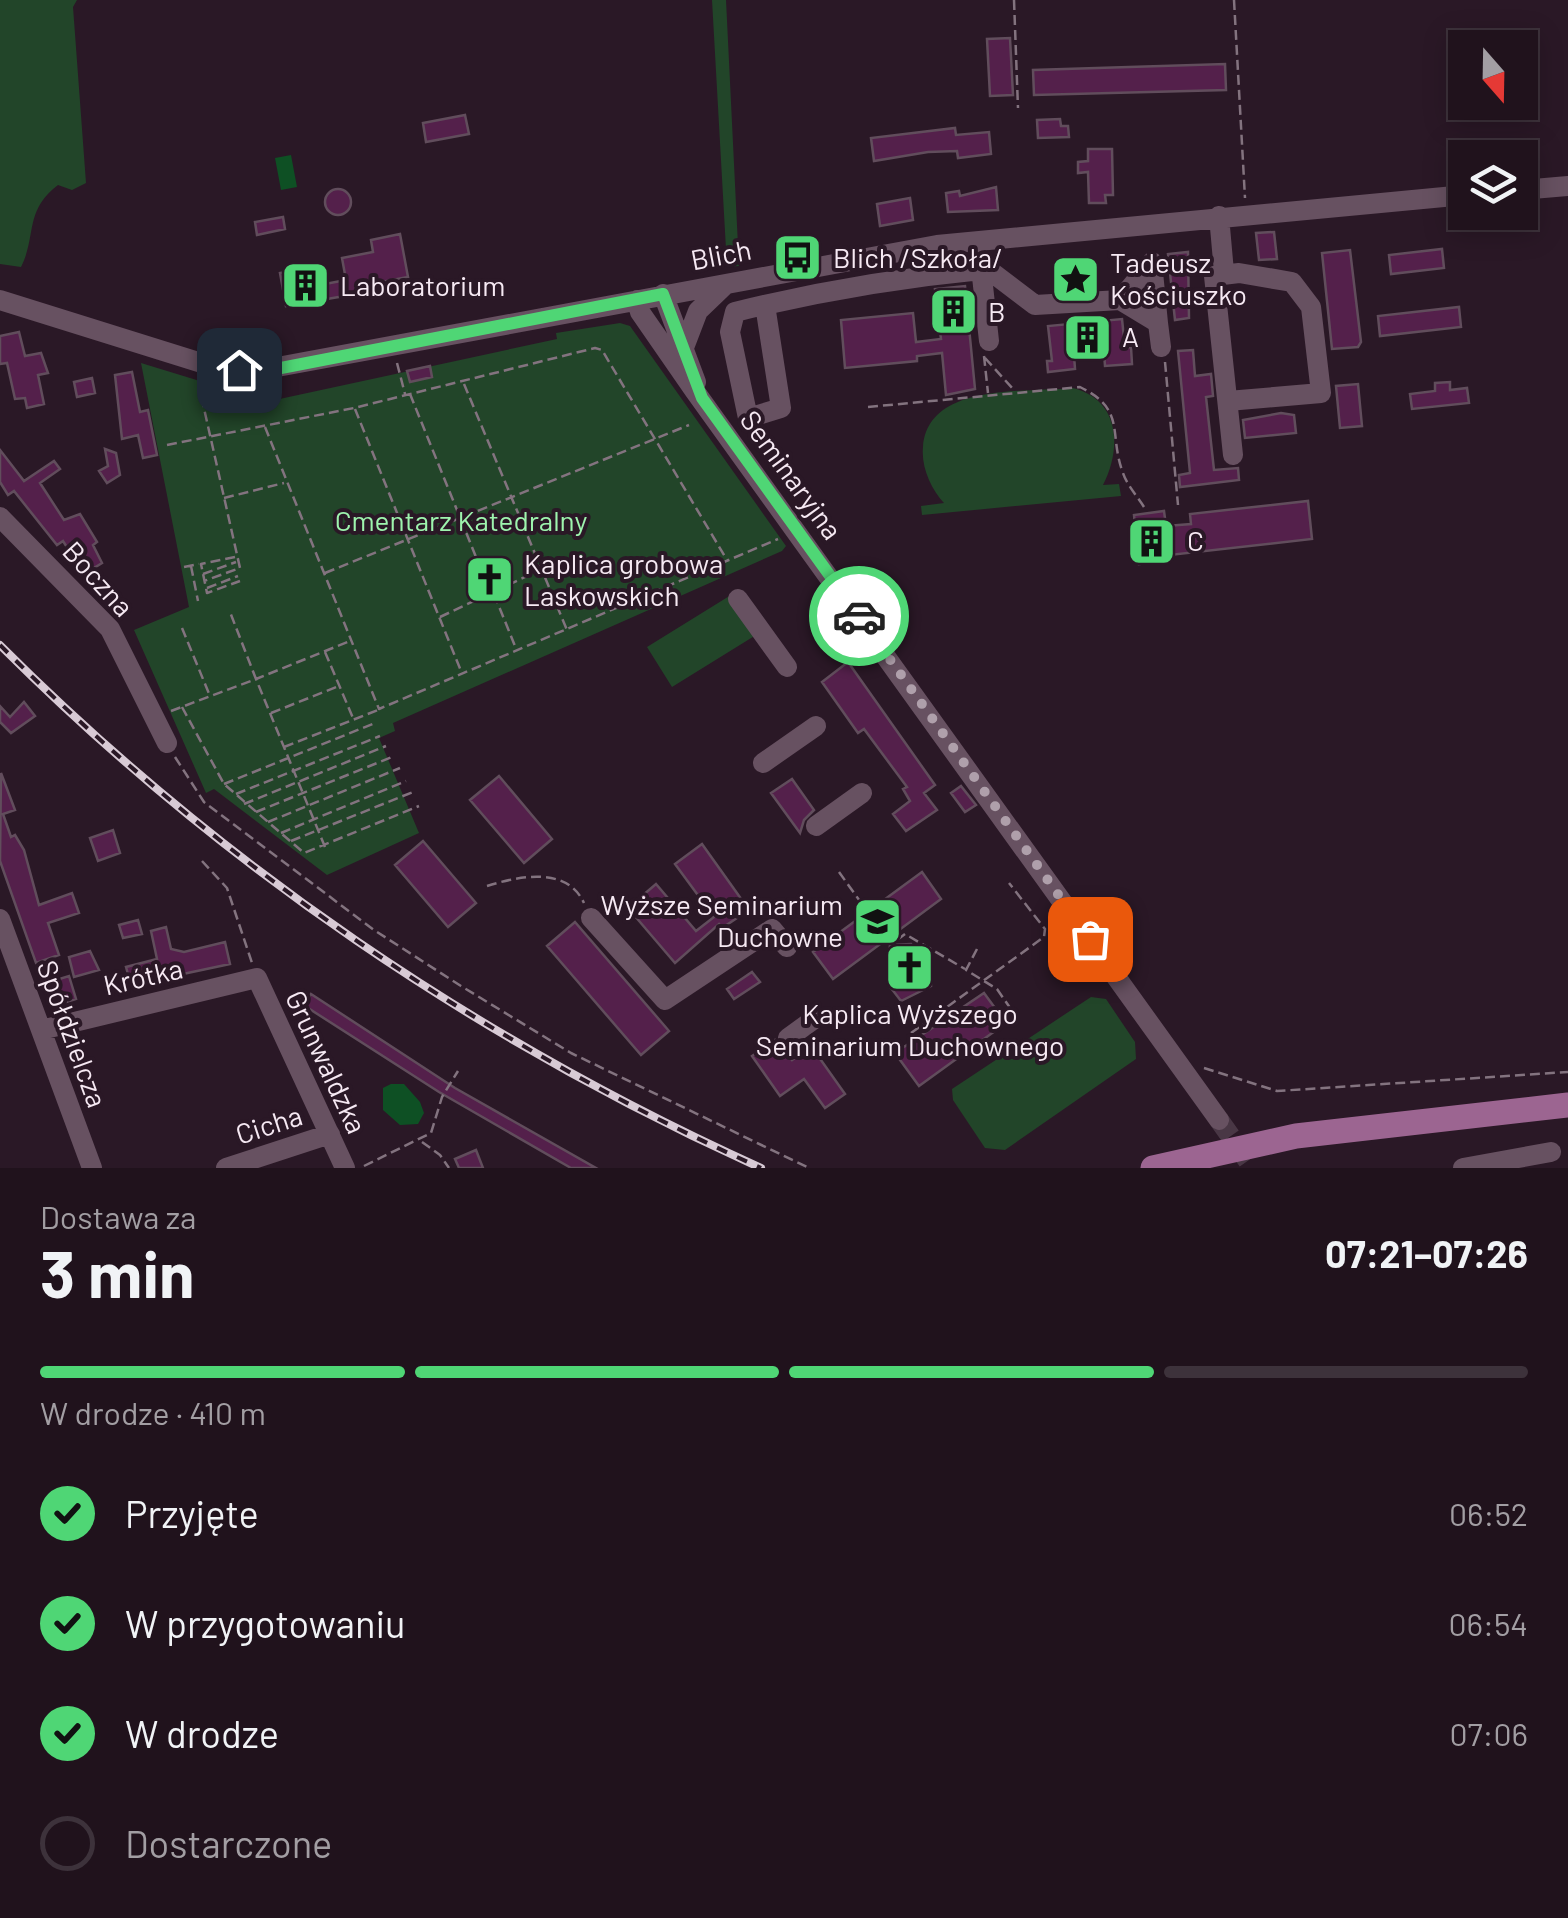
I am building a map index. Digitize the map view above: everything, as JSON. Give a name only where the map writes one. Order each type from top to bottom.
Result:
[{"type":"main road","points":[[1153,1168],[1296,1136],[1555,1106]]},
{"type":"street","points":[[1538,188],[1568,186]]},
{"type":"street","name":"Blich","points":[[0,300],[208,365],[249,370],[980,240],[1448,196]]},
{"type":"street","points":[[1219,216],[1224,272]]},
{"type":"street","points":[[980,240],[986,349]]},
{"type":"street","points":[[1120,300],[1152,262],[1160,347]]},
{"type":"street","points":[[765,304],[781,408],[748,418],[734,360],[730,321],[736,312],[765,304],[981,267],[1035,306],[1120,300],[1158,324]]},
{"type":"street","points":[[1228,402],[1321,393],[1312,307],[1292,282],[1224,272],[1214,276],[1233,455]]},
{"type":"street","points":[[684,345],[698,310],[711,294],[730,282]]},
{"type":"street","name":"Seminaryjna","points":[[663,294],[702,398]]},
{"type":"street","name":"Seminaryjna","points":[[637,300],[640,312],[984,808],[1219,1120]]},
{"type":"street","name":"Boczna","points":[[0,517],[110,629],[166,743]]},
{"type":"street","points":[[738,599],[787,668]]},
{"type":"street","points":[[763,763],[816,726]]},
{"type":"street","points":[[816,826],[862,793]]},
{"type":"street","points":[[592,918],[665,1000],[772,929],[786,947]]},
{"type":"street","name":"Spółdzielcza","points":[[0,919],[92,1168]]},
{"type":"street","name":"Krótka","points":[[42,1030],[257,978]]},
{"type":"street","name":"Grunwaldzka","points":[[257,978],[345,1168]]},
{"type":"street","points":[[788,1038],[813,1020]]},
{"type":"street","name":"Cicha","points":[[226,1168],[330,1134]]},
{"type":"street","points":[[1463,1168],[1552,1152]]},
{"type":"path","points":[[1014,0],[1018,108]]},
{"type":"path","points":[[1234,0],[1244,214]]},
{"type":"path","points":[[1160,347],[1178,504]]},
{"type":"path","points":[[986,349],[1015,392]]},
{"type":"path","points":[[986,349],[988,394]]},
{"type":"path","points":[[167,444],[354,408],[454,380],[463,383],[602,350],[728,561]]},
{"type":"path","points":[[396,356],[407,394],[461,517],[483,566],[493,574],[494,592]]},
{"type":"path","points":[[204,581],[240,568],[202,404],[206,374]]},
{"type":"path","points":[[463,383],[567,630]]},
{"type":"path","points":[[868,406],[1080,387],[1096,395],[1114,414],[1123,473],[1144,507]]},
{"type":"path","points":[[354,408],[462,673]]},
{"type":"path","points":[[324,573],[689,425]]},
{"type":"path","points":[[265,427],[380,709]]},
{"type":"path","points":[[223,498],[285,482]]},
{"type":"path","points":[[284,747],[781,538]]},
{"type":"path","points":[[184,567],[237,559]]},
{"type":"path","points":[[203,574],[237,559]]},
{"type":"path","points":[[201,564],[207,594],[240,580],[236,570]]},
{"type":"path","points":[[190,566],[198,601]]},
{"type":"path","points":[[483,566],[482,577],[494,592],[518,651]]},
{"type":"path","points":[[440,617],[542,570]]},
{"type":"path","points":[[230,612],[325,847]]},
{"type":"path","points":[[182,628],[210,697]]},
{"type":"path","points":[[155,718],[352,641]]},
{"type":"path","points":[[325,652],[353,719]]},
{"type":"path","points":[[270,713],[340,686]]},
{"type":"path","points":[[182,708],[224,784],[304,854],[419,806]]},
{"type":"path","points":[[224,784],[374,723]]},
{"type":"path","points":[[234,794],[380,736]]},
{"type":"path","points":[[166,743],[204,802],[389,939],[571,1053],[809,1168]]},
{"type":"path","points":[[244,804],[386,746]]},
{"type":"path","points":[[254,812],[392,757]]},
{"type":"path","points":[[266,822],[400,768]]},
{"type":"path","points":[[280,833],[406,780]]},
{"type":"path","points":[[290,842],[413,792]]},
{"type":"path","points":[[202,861],[227,888],[257,978]]},
{"type":"path","points":[[839,872],[867,911]]},
{"type":"path","points":[[487,886],[516,876],[558,878],[579,892],[592,918]]},
{"type":"path","points":[[911,1033],[1046,933],[1009,883]]},
{"type":"path","points":[[897,940],[905,934],[966,970],[1005,1001],[1015,1015]]},
{"type":"path","points":[[966,970],[977,949]]},
{"type":"path","points":[[1000,1004],[1005,1001]]},
{"type":"path","points":[[1184,1072],[1199,1066],[1277,1091],[1568,1072]]},
{"type":"path","points":[[360,1168],[421,1142],[436,1124],[442,1096],[458,1071]]},
{"type":"path","points":[[421,1142],[440,1155],[448,1168]]},
{"type":"green space","points":[[0,0],[77,0],[73,7],[86,183],[72,190],[58,185],[40,204],[21,267],[0,264]]},
{"type":"green space","points":[[712,0],[726,0],[739,266],[727,267]]},
{"type":"green space","name":"Cmentarz Katedralny","points":[[620,323],[630,326],[786,546],[782,551],[393,723],[395,731],[379,738],[419,833],[327,875],[214,789],[206,793],[134,630],[189,607],[141,363],[239,393],[243,407],[557,339],[556,333]]},
{"type":"green space","points":[[1073,388],[1089,394],[1108,414],[1113,427],[1113,456],[1103,485],[1119,484],[1121,496],[922,515],[921,506],[944,503],[928,477],[923,455],[929,426],[942,411],[982,395]]},
{"type":"green space","points":[[731,595],[756,635],[672,687],[647,647]]},
{"type":"green space","points":[[1091,997],[1106,999],[1135,1042],[1136,1059],[1005,1150],[985,1148],[953,1100],[952,1089]]},
{"type":"shaded area","points":[[291,155],[297,187],[281,190],[275,158]]},
{"type":"shaded area","points":[[404,1084],[420,1102],[424,1113],[418,1124],[400,1125],[383,1110],[383,1088]]},
{"type":"building","points":[[1010,38],[1013,95],[990,96],[987,39]]},
{"type":"building","points":[[1225,64],[1226,90],[1034,95],[1033,70]]},
{"type":"building","points":[[465,115],[469,134],[426,142],[423,123]]},
{"type":"building","points":[[1060,119],[1061,126],[1068,126],[1069,137],[1038,138],[1037,120]]},
{"type":"building","points":[[955,128],[956,135],[989,132],[991,154],[958,158],[957,151],[928,152],[874,161],[871,138]]},
{"type":"building","points":[[1088,149],[1112,149],[1113,195],[1105,195],[1106,203],[1089,203],[1088,172],[1078,173],[1078,162],[1088,161]]},
{"type":"building","points":[[996,187],[998,210],[948,212],[946,193],[959,191],[960,196]]},
{"type":"building","points":[[338,189],[347,193],[351,202],[347,211],[338,215],[329,211],[325,202],[329,193]]},
{"type":"building","points":[[910,198],[913,220],[880,226],[877,204]]},
{"type":"building","points":[[283,217],[285,229],[257,235],[255,222]]},
{"type":"building","points":[[1274,232],[1277,259],[1259,260],[1256,233]]},
{"type":"building","points":[[400,234],[408,277],[366,285],[368,292],[286,306],[280,273],[322,266],[325,284],[346,280],[342,258],[373,252],[371,240]]},
{"type":"building","points":[[1442,249],[1444,268],[1391,274],[1389,255]]},
{"type":"building","points":[[1350,250],[1361,342],[1358,347],[1332,349],[1322,253]]},
{"type":"building","points":[[1188,252],[1189,318],[1175,320],[1168,254]]},
{"type":"building","points":[[965,286],[975,389],[946,395],[942,353],[917,356],[917,361],[845,368],[841,320],[913,313],[916,342],[941,339],[935,289]]},
{"type":"building","points":[[1459,307],[1461,327],[1380,336],[1378,316]]},
{"type":"building","name":"A","points":[[1122,319],[1125,348],[1131,347],[1132,364],[1105,366],[1104,352],[1074,355],[1075,369],[1048,372],[1047,361],[1052,361],[1048,326]]},
{"type":"building","points":[[19,332],[25,356],[41,353],[48,373],[38,375],[44,404],[27,408],[25,398],[15,399],[7,363],[0,364],[0,336]]},
{"type":"building","points":[[1193,350],[1195,376],[1211,374],[1213,396],[1206,397],[1214,470],[1238,468],[1239,480],[1180,487],[1179,475],[1190,473],[1178,351]]},
{"type":"building","points":[[430,366],[432,377],[410,382],[407,371]]},
{"type":"building","points":[[132,372],[140,412],[148,410],[157,455],[143,458],[138,435],[122,439],[115,375]]},
{"type":"building","points":[[92,378],[95,393],[77,397],[74,382]]},
{"type":"building","points":[[1450,382],[1450,390],[1467,388],[1469,403],[1412,409],[1410,394],[1435,391],[1435,383]]},
{"type":"building","points":[[1358,384],[1362,426],[1340,428],[1336,386]]},
{"type":"building","points":[[1281,413],[1294,415],[1296,433],[1245,438],[1243,420]]},
{"type":"building","points":[[105,449],[116,453],[120,475],[107,483],[99,471],[108,466]]},
{"type":"building","points":[[0,450],[24,481],[54,461],[60,469],[40,483],[64,520],[80,514],[97,542],[93,545],[102,563],[84,574],[63,541],[57,545],[14,491],[8,495],[0,482]]},
{"type":"building","points":[[1308,501],[1312,539],[1169,555],[1170,560],[1139,564],[1134,515],[1164,511],[1166,526],[1191,524],[1190,514]]},
{"type":"building","points":[[848,662],[935,785],[924,793],[937,810],[906,831],[893,814],[910,801],[903,789],[907,787],[864,729],[858,733],[822,682]]},
{"type":"building","points":[[24,702],[35,716],[11,733],[0,722],[0,706],[10,717]]},
{"type":"building","points":[[1,773],[15,810],[3,814],[11,837],[15,835],[24,850],[39,905],[72,893],[79,913],[48,923],[59,955],[36,963],[0,861]]},
{"type":"building","points":[[499,776],[552,839],[524,863],[470,800]]},
{"type":"building","points":[[792,779],[814,810],[804,820],[800,833],[771,793]]},
{"type":"building","points":[[961,786],[976,805],[965,812],[951,793]]},
{"type":"building","points":[[113,830],[120,853],[98,861],[90,838]]},
{"type":"building","points":[[423,841],[476,903],[448,927],[395,865]]},
{"type":"building","points":[[702,844],[749,910],[722,928],[719,924],[675,963],[628,908],[656,884],[696,931],[714,917],[675,864]]},
{"type":"building","points":[[922,872],[941,899],[833,979],[813,952]]},
{"type":"building","points":[[138,920],[142,934],[123,938],[119,925]]},
{"type":"building","points":[[575,922],[669,1031],[641,1055],[547,946]]},
{"type":"building","points":[[166,927],[171,949],[184,952],[225,942],[230,964],[131,985],[126,967],[157,959],[151,931]]},
{"type":"building","name":"Kaplica Wyższego Seminarium Duchownego","points":[[911,944],[930,970],[931,986],[901,1001],[891,988],[902,979],[889,961],[890,945]]},
{"type":"building","points":[[90,951],[99,970],[74,977],[69,957]]},
{"type":"building","points":[[752,972],[760,982],[734,999],[727,989]]},
{"type":"building","points":[[69,976],[76,999],[55,1006],[46,983]]},
{"type":"building","points":[[984,993],[1006,1023],[919,1086],[895,1053]]},
{"type":"building","points":[[311,994],[455,1088],[596,1168],[571,1168],[439,1092],[294,999],[308,999]]},
{"type":"building","points":[[775,1040],[792,1060],[811,1046],[845,1094],[825,1108],[804,1079],[780,1096],[752,1056]]},
{"type":"building","points":[[476,1150],[483,1168],[459,1168],[455,1159]]},
{"type":"tunnel","points":[[1219,1120],[1253,1168]]},
{"type":"railway","points":[[0,645],[172,802],[357,941],[554,1063],[761,1168]]},
{"type":"way so far","points":[[859,616],[1090,939]]},
{"type":"place","name":"Blich /Szkoła/","points":[[798,258]]},
{"type":"place","name":"Tadeusz Kościuszko","points":[[1075,279]]},
{"type":"place","name":"Laboratorium","points":[[305,286]]},
{"type":"place","name":"B","points":[[953,312]]},
{"type":"place","name":"A","points":[[1087,337]]},
{"type":"place","name":"C","points":[[1152,541]]},
{"type":"place","name":"Kaplica grobowa Laskowskich","points":[[489,580]]},
{"type":"place","name":"Wyższe Seminarium Duchowne","points":[[878,921]]},
{"type":"place","name":"Kaplica Wyższego Seminarium Duchownego","points":[[910,967]]},
{"type":"route","points":[[239,370],[281,368],[663,294],[673,312],[702,398],[859,616]]}]
